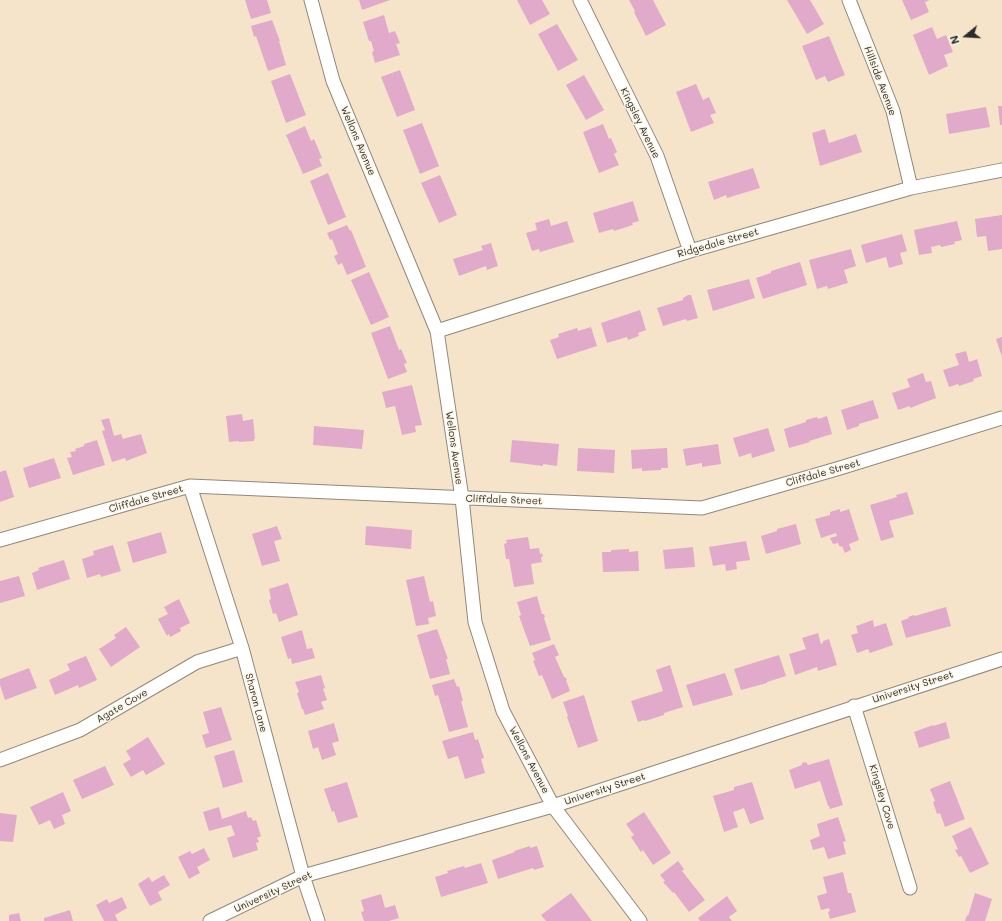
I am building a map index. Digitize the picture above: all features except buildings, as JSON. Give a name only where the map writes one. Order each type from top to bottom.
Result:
[{"type":"street","name":"Wellons Avenue","points":[[311,0],[333,81],[437,331],[462,498],[475,622],[503,711],[553,806],[640,921]]},
{"type":"street","name":"Kingsley Avenue","points":[[580,0],[657,156],[690,251]]},
{"type":"street","name":"Hillside Avenue","points":[[849,0],[892,111],[911,188]]},
{"type":"street","name":"Ridgedale Street","points":[[437,331],[690,251],[911,188],[1002,170]]},
{"type":"street","name":"Cliffdale Street","points":[[0,540],[190,486],[702,508],[840,468],[1002,418]]},
{"type":"street","name":"Sharon Lane","points":[[190,486],[242,648],[303,876],[318,921]]},
{"type":"street","name":"Agate Cove","points":[[0,760],[80,730],[198,662],[242,648]]},
{"type":"street","name":"University Street","points":[[210,921],[303,876],[553,806],[854,706],[1002,659]]},
{"type":"street","name":"Kingsley Cove","points":[[854,706],[910,888]]}]
